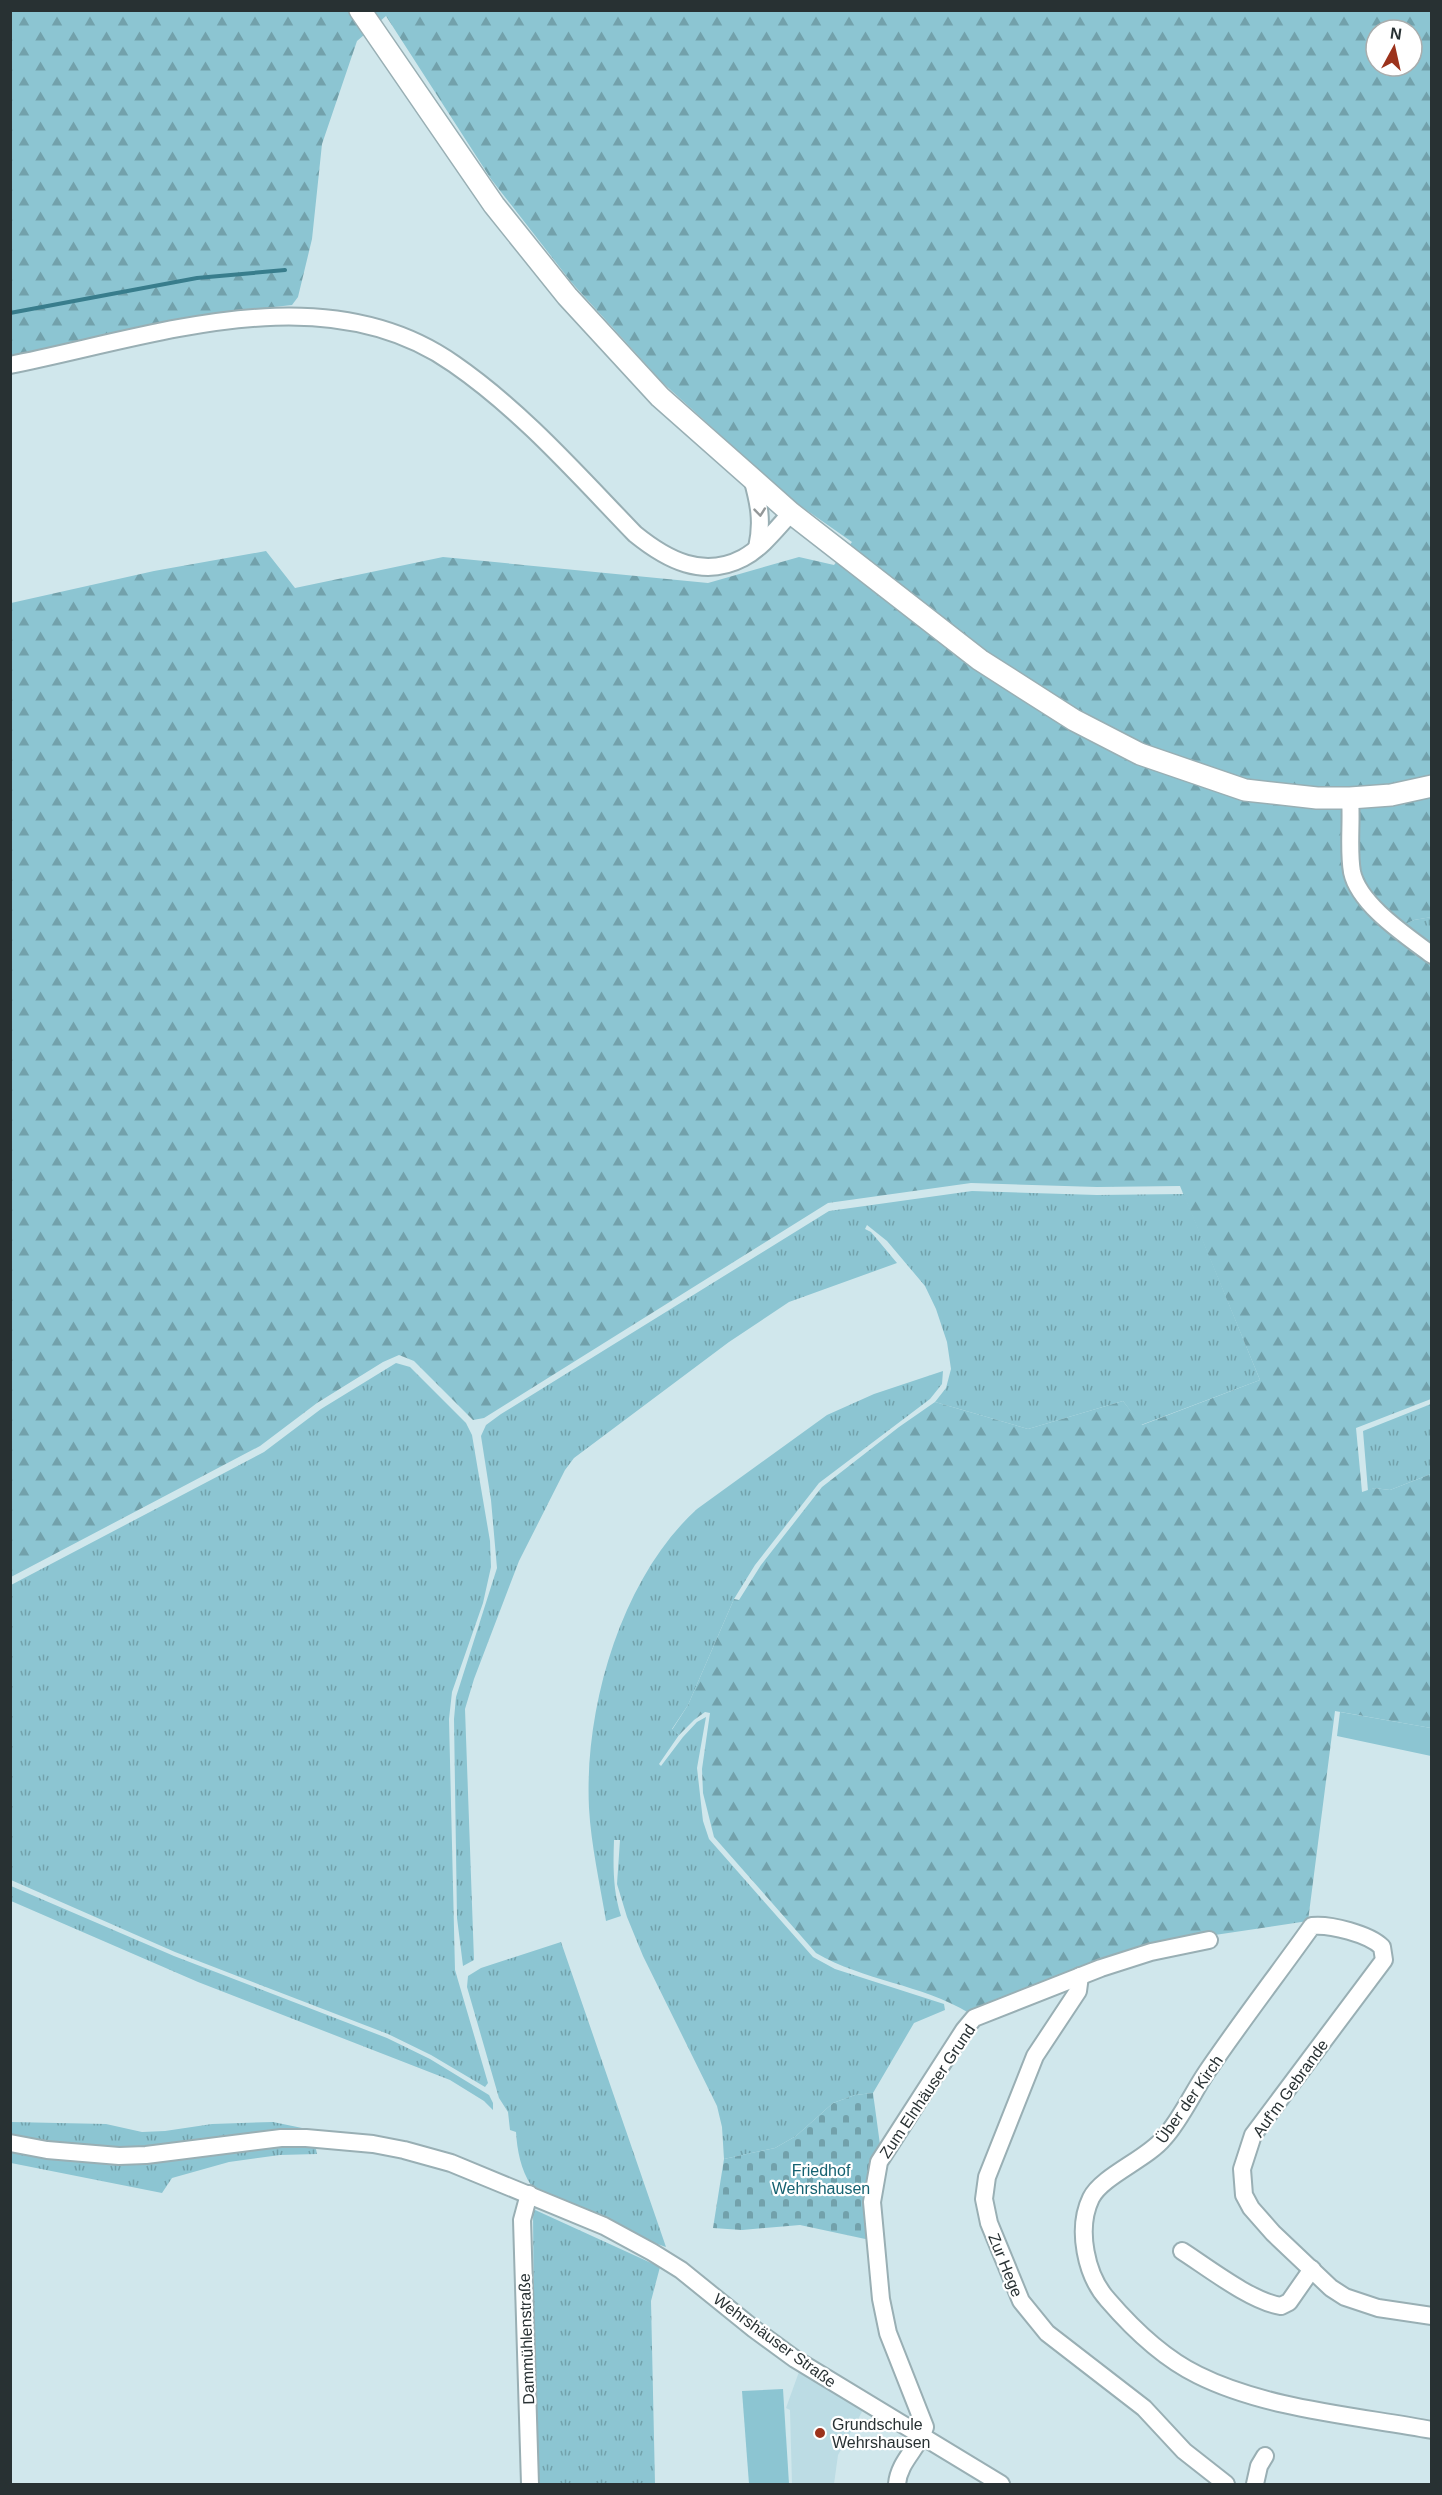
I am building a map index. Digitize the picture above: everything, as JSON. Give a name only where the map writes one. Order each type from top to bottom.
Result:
[{"type":"main road","points":[[360,10],[494,205],[567,296],[660,397],[791,513],[980,660],[1074,720],[1140,754],[1245,790],[1317,798],[1350,798],[1391,795],[1431,786]]},
{"type":"street","points":[[10,365],[239,318],[293,315],[354,321],[423,346],[452,362],[489,389],[635,534],[664,556],[691,567],[731,563],[744,558],[757,548],[791,513]]},
{"type":"street","points":[[752,478],[760,507],[761,530],[757,548]]},
{"type":"street","points":[[1350,798],[1352,870],[1358,886],[1379,912],[1431,955]]},
{"type":"street","name":"Auf'm Gebrande","points":[[1312,1926],[1322,1925],[1341,1929],[1378,1943],[1382,1947],[1384,1960],[1253,2135],[1242,2169],[1244,2195],[1251,2208],[1272,2233],[1331,2288],[1357,2302],[1378,2308],[1431,2316]]},
{"type":"street","name":"Über der Kirch","points":[[1312,1926],[1206,2073],[1165,2137],[1094,2194],[1086,2218],[1087,2263],[1099,2289],[1126,2320],[1149,2342],[1198,2375],[1239,2390],[1292,2405],[1431,2430]]},
{"type":"street","name":"Zum Elnhäuser Grund","points":[[922,2437],[925,2427],[888,2332],[881,2299],[872,2202],[879,2162],[974,2018],[1080,1976],[1151,1952],[1209,1940]]},
{"type":"street","name":"Zur Hege","points":[[1080,1976],[1078,1991],[1035,2056],[987,2177],[984,2199],[989,2223],[1020,2301],[1047,2333],[1144,2408],[1184,2451],[1226,2484]]},
{"type":"street","name":"Wehrshäuser Straße","points":[[10,2143],[47,2150],[119,2156],[146,2155],[281,2138],[346,2140],[428,2156],[529,2194],[604,2226],[675,2266],[795,2359],[1001,2484]]},
{"type":"street","name":"Dammühlenstraße","points":[[529,2194],[522,2220],[530,2484]]},
{"type":"street","points":[[1182,2251],[1236,2286],[1281,2306],[1289,2302],[1312,2269]]},
{"type":"street","points":[[897,2484],[898,2475],[906,2457],[922,2437]]},
{"type":"street","points":[[1255,2484],[1259,2466],[1265,2456]]},
{"type":"shaded area","name":"Grundschule Wehrshausen","points":[[800,2369],[863,2410],[838,2455],[834,2484],[792,2484],[790,2410],[786,2408]]},
{"type":"green space","points":[[11,11],[1431,11],[1432,917],[1414,920],[1390,931],[1431,963],[1431,1399],[1356,1428],[1362,1492],[1374,1488],[1390,1490],[1431,1474],[1431,1728],[1335,1711],[1308,1921],[1208,1936],[969,2013],[932,1995],[853,1970],[816,1953],[714,1837],[703,1793],[702,1769],[710,1713],[705,1712],[679,1735],[672,1730],[688,1705],[734,1599],[739,1600],[761,1565],[822,1487],[935,1402],[1028,1429],[1123,1401],[1142,1425],[1260,1380],[1180,1186],[1097,1187],[971,1183],[828,1203],[484,1418],[473,1420],[414,1361],[399,1355],[383,1362],[317,1403],[260,1446],[11,1577],[11,603],[154,571],[266,551],[295,588],[443,557],[708,583],[799,557],[834,565],[852,542],[792,500],[663,383],[572,283],[491,179],[386,16],[357,41],[322,144],[312,239],[298,297],[292,305],[238,311],[11,356]]},
{"type":"green space","points":[[1431,917],[1431,946],[1403,925],[1414,920]]},
{"type":"green space","points":[[972,1191],[1097,1195],[1184,1194],[1260,1380],[1141,1425],[1123,1401],[1028,1429],[935,1402],[946,1388],[951,1369],[947,1342],[936,1309],[925,1286],[887,1241],[867,1225],[865,1229],[871,1232],[897,1263],[789,1302],[729,1342],[574,1458],[565,1470],[519,1561],[474,1679],[465,1709],[474,1960],[463,1966],[457,1918],[454,1719],[456,1697],[497,1568],[491,1500],[481,1436],[486,1425],[829,1211]]},
{"type":"green space","points":[[396,1363],[410,1367],[466,1423],[472,1435],[490,1541],[491,1567],[483,1603],[452,1692],[449,1719],[455,1970],[488,2083],[485,2087],[431,2055],[388,2034],[175,1952],[11,1880],[11,1585],[264,1452],[321,1409]]},
{"type":"green space","points":[[943,1371],[942,1384],[930,1399],[819,1483],[755,1565],[734,1599],[688,1705],[672,1729],[679,1735],[659,1764],[661,1766],[683,1737],[697,1722],[706,1717],[697,1768],[703,1821],[709,1839],[813,1957],[835,1969],[944,2004],[945,2010],[914,2023],[873,2093],[855,2095],[833,2103],[796,2136],[775,2148],[724,2159],[722,2127],[717,2106],[643,1956],[627,1917],[617,1884],[620,1840],[614,1840],[614,1869],[616,1897],[621,1916],[606,1921],[589,1808],[589,1769],[593,1729],[601,1688],[628,1608],[647,1571],[670,1538],[697,1509],[827,1415],[874,1394]]},
{"type":"green space","points":[[1431,1404],[1431,1474],[1390,1490],[1374,1488],[1368,1491],[1363,1431]]},
{"type":"green space","points":[[1340,1712],[1431,1728],[1431,1756],[1337,1736]]},
{"type":"green space","points":[[11,1886],[174,1956],[387,2038],[430,2059],[489,2095],[493,2103],[493,2110],[484,2101],[450,2080],[198,1982],[11,1901]]},
{"type":"green space","points":[[561,1942],[666,2247],[594,2218],[538,2191],[531,2185],[522,2166],[516,2132],[510,2130],[508,2112],[499,2098],[467,1987],[468,1976],[481,1968]]},
{"type":"green space","name":"Friedhof Wehrshausen","points":[[873,2093],[881,2152],[870,2240],[800,2225],[742,2230],[713,2228],[724,2159],[775,2148],[796,2136],[833,2103],[855,2095]]},
{"type":"green space","points":[[11,2122],[106,2124],[142,2132],[212,2124],[273,2122],[307,2129],[313,2134],[317,2154],[280,2155],[229,2162],[172,2178],[162,2193],[11,2163]]},
{"type":"green space","points":[[533,2209],[660,2267],[651,2301],[655,2484],[535,2484]]},
{"type":"green space","points":[[783,2389],[789,2484],[749,2484],[742,2391]]},
{"type":"waterway","points":[[10,313],[197,278],[285,270]]},
{"type":"place","name":"Grundschule Wehrshausen","points":[[820,2433]]}]
